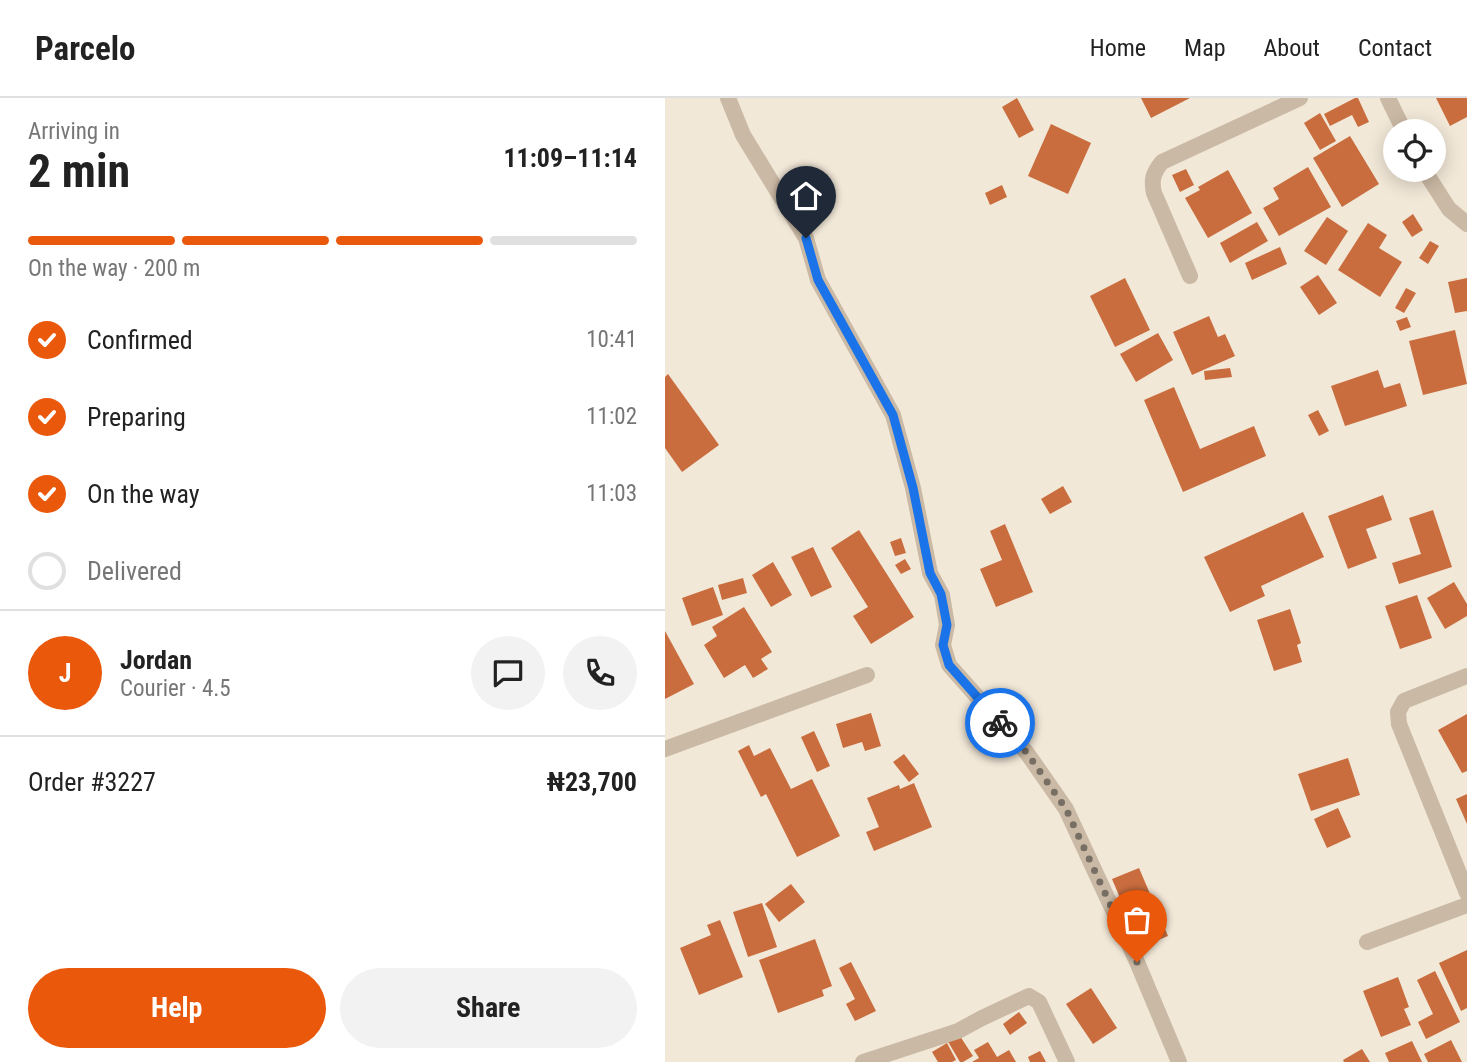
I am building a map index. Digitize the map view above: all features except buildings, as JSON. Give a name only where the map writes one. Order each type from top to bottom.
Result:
[{"type":"street","points":[[728,98],[743,135],[806,238],[818,280],[893,415],[913,488],[930,573],[941,594],[947,625],[943,645],[949,665],[1027,753],[1066,809],[1137,962],[1179,1062]]},
{"type":"street","points":[[1190,276],[1154,193],[1151,182],[1155,170],[1162,162],[1300,98]]},
{"type":"street","points":[[1388,98],[1398,119]]},
{"type":"street","points":[[1432,182],[1449,209],[1467,224]]},
{"type":"street","points":[[665,749],[867,675]]},
{"type":"street","points":[[1467,676],[1404,701],[1398,712],[1399,724],[1467,893]]},
{"type":"street","points":[[1367,942],[1467,905]]},
{"type":"street","points":[[863,1062],[958,1031],[1029,996],[1039,1002],[1067,1062]]},
{"type":"way so far","points":[[1000,723],[1027,753],[1066,809],[1137,962]]},
{"type":"route","points":[[806,238],[818,280],[893,415],[913,488],[930,573],[941,594],[947,625],[943,645],[949,665],[1000,723]]}]
